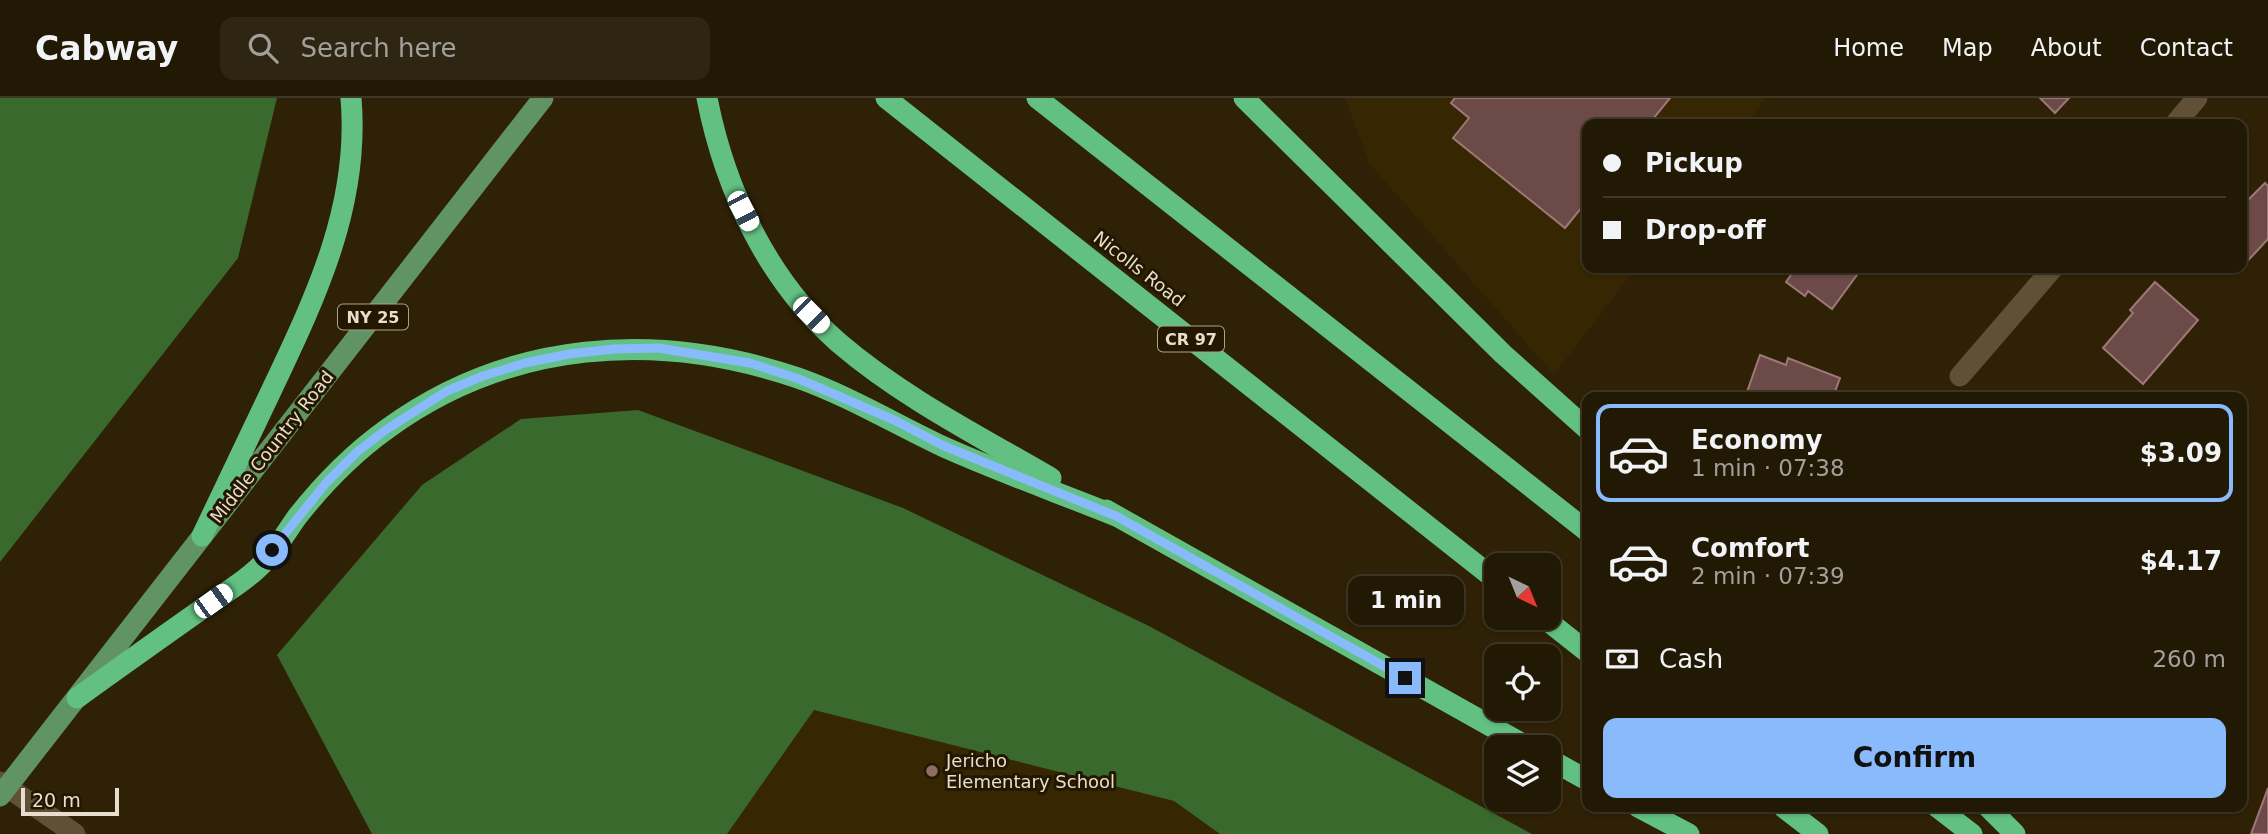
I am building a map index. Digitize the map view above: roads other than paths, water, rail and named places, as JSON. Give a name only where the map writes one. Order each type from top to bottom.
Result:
[{"type":"highway","points":[[202,536],[320,284],[343,210],[352,142],[351,98]]},
{"type":"highway","points":[[707,98],[716,139],[743,211],[779,273],[811,315],[848,349],[909,393],[1116,516],[1507,735]]},
{"type":"highway","name":"Nicolls Road","points":[[886,98],[1484,571]]},
{"type":"highway","points":[[1037,98],[1582,527]]},
{"type":"highway","points":[[1244,98],[1503,354],[1582,425]]},
{"type":"highway","points":[[1264,98],[1312,165]]},
{"type":"highway","points":[[77,698],[258,568],[326,483],[357,452],[387,429],[447,391],[483,376],[525,363],[569,354],[658,348],[750,363],[845,397],[944,446],[1116,516]]},
{"type":"highway","points":[[1559,630],[1582,648]]},
{"type":"highway","points":[[1561,765],[1582,776]]},
{"type":"highway","points":[[1647,812],[1689,834]]},
{"type":"highway","points":[[1789,812],[1818,834]]},
{"type":"highway","points":[[1943,812],[1972,834]]},
{"type":"highway","points":[[1992,812],[2015,834]]},
{"type":"main road","name":"Middle Country Road","points":[[2,788],[77,698],[543,98]]},
{"type":"street","points":[[2179,119],[2197,98]]},
{"type":"street","points":[[1960,376],[2049,273]]},
{"type":"street","points":[[2,788],[75,834]]},
{"type":"place","name":"Jericho Elementary School","points":[[932,771]]}]
